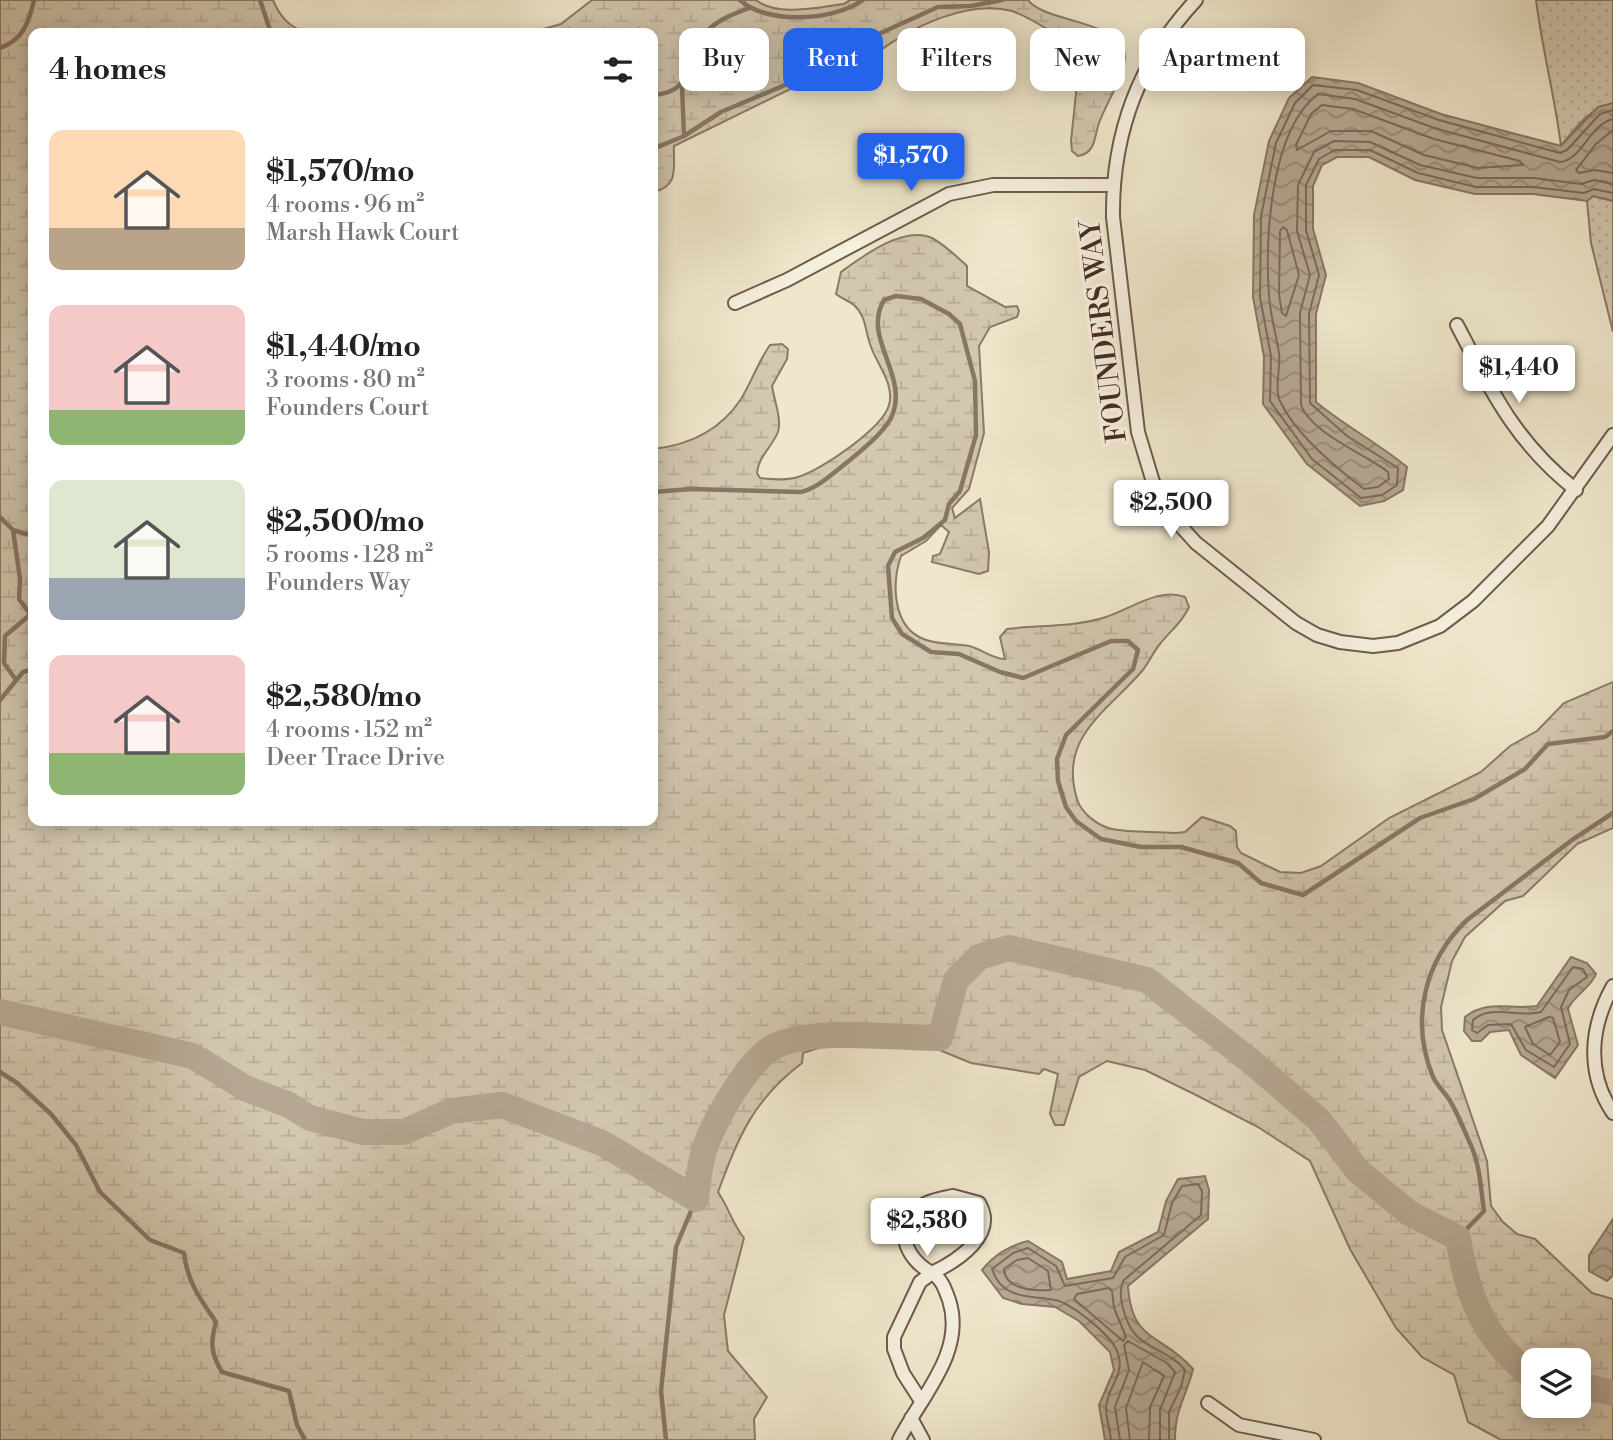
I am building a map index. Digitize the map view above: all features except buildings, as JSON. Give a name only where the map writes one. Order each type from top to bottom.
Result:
[{"type":"street","name":"FOUNDERS WAY","points":[[1196,0],[1160,44],[1133,94],[1119,141],[1112,185],[1113,217],[1138,432],[1153,482],[1177,522],[1196,543],[1296,623],[1317,635],[1357,645],[1398,643],[1422,636],[1457,615],[1473,601],[1548,526],[1613,435]]},
{"type":"street","points":[[735,303],[787,280],[948,194],[992,185],[1112,185]]},
{"type":"street","points":[[1457,325],[1511,425],[1532,452],[1576,490]]},
{"type":"street","points":[[1613,986],[1602,1007],[1594,1040],[1596,1075],[1613,1113]]},
{"type":"street","points":[[899,1440],[944,1364],[954,1329],[945,1290],[939,1277],[932,1273],[922,1269],[908,1252],[904,1239],[908,1220],[921,1205],[961,1196],[979,1203],[985,1218],[980,1237],[949,1265],[932,1273],[920,1282],[894,1336],[894,1349],[903,1373],[921,1401]]},
{"type":"street","points":[[1208,1403],[1239,1425],[1314,1440]]},
{"type":"street","points":[[911,1418],[923,1440]]},
{"type":"green space","points":[[0,0],[273,0],[286,21],[295,28],[28,28],[28,826],[658,826],[658,448],[692,440],[724,420],[741,399],[770,345],[782,344],[788,349],[787,359],[772,386],[779,427],[758,467],[760,478],[798,477],[850,447],[884,414],[890,397],[861,314],[854,305],[836,294],[841,272],[884,244],[909,236],[921,235],[941,244],[967,266],[967,286],[1005,307],[1017,306],[1019,311],[1017,317],[990,327],[979,346],[984,433],[969,489],[952,508],[955,518],[980,499],[989,552],[988,571],[979,574],[932,562],[933,556],[940,554],[949,532],[941,525],[926,541],[901,556],[896,590],[904,623],[911,632],[926,640],[969,646],[1005,659],[1000,637],[1007,629],[1094,620],[1165,595],[1185,597],[1189,607],[1142,671],[1101,713],[1080,742],[1074,759],[1073,777],[1077,799],[1086,814],[1096,822],[1120,830],[1176,833],[1185,832],[1202,817],[1230,826],[1236,831],[1237,847],[1241,853],[1280,872],[1301,873],[1321,866],[1389,818],[1481,772],[1510,746],[1537,731],[1564,703],[1613,682],[1613,828],[1577,844],[1523,896],[1505,901],[1465,937],[1452,961],[1441,1007],[1442,1030],[1487,1161],[1491,1206],[1503,1222],[1517,1234],[1535,1239],[1592,1293],[1613,1299],[1613,1440],[1501,1440],[1468,1422],[1454,1375],[1422,1357],[1396,1328],[1350,1249],[1310,1161],[1258,1127],[1145,1070],[1107,1061],[1079,1077],[1064,1125],[1055,1125],[1050,1114],[1058,1074],[1044,1069],[1039,1074],[971,1063],[937,1049],[901,1048],[896,1044],[831,1044],[803,1053],[802,1063],[759,1105],[741,1136],[718,1192],[744,1238],[724,1315],[728,1351],[767,1397],[754,1419],[755,1440],[0,1440]]},
{"type":"green space","points":[[592,0],[756,0],[786,10],[844,4],[850,0],[1028,0],[1037,8],[1097,28],[1046,28],[1012,11],[977,9],[959,12],[918,28],[897,28],[897,39],[883,48],[883,28],[783,28],[783,91],[786,91],[674,146],[671,181],[668,186],[658,190],[658,28],[547,28],[561,24]]},
{"type":"green space","points":[[1536,0],[1613,0],[1613,103],[1590,114],[1561,146],[1542,37]]},
{"type":"green space","points":[[1076,91],[1114,91],[1088,152],[1078,156],[1072,151]]},
{"type":"green space","points":[[1593,196],[1613,201],[1613,332],[1591,243],[1587,201]]},
{"type":"water","points":[[1312,77],[1358,83],[1441,114],[1561,146],[1598,107],[1613,103],[1613,201],[1593,196],[1587,201],[1533,194],[1475,194],[1415,180],[1369,157],[1337,157],[1322,165],[1313,186],[1313,229],[1326,275],[1316,314],[1316,402],[1407,467],[1403,490],[1384,501],[1360,506],[1307,464],[1263,404],[1264,357],[1253,297],[1254,215],[1269,141],[1289,98],[1297,91],[1305,91],[1305,83]]},
{"type":"water","points":[[1571,957],[1587,963],[1596,974],[1568,1009],[1578,1045],[1555,1078],[1521,1055],[1509,1030],[1490,1032],[1481,1041],[1472,1041],[1464,1031],[1465,1017],[1482,1008],[1537,1006]]},
{"type":"water","points":[[1205,1176],[1209,1190],[1208,1219],[1128,1286],[1135,1318],[1142,1328],[1193,1369],[1179,1411],[1175,1440],[1105,1440],[1099,1405],[1114,1370],[1110,1352],[1079,1321],[1055,1307],[1022,1304],[1003,1298],[982,1270],[1003,1251],[1028,1241],[1062,1262],[1067,1279],[1111,1271],[1119,1252],[1158,1232],[1166,1201],[1178,1179]]},
{"type":"water","points":[[1613,1219],[1613,1275],[1607,1281],[1589,1271],[1589,1255]]},
{"type":"waterway","points":[[0,48],[20,35],[30,16],[34,0]]},
{"type":"waterway","points":[[260,0],[269,28]]},
{"type":"waterway","points":[[740,0],[767,14],[783,17],[818,16],[850,7],[863,0]]},
{"type":"waterway","points":[[658,147],[684,136],[721,112],[804,77],[841,51],[938,7],[971,6],[1002,0]]},
{"type":"waterway","points":[[658,94],[667,93],[682,82],[696,47],[712,27],[749,8]]},
{"type":"waterway","points":[[682,91],[684,136]]},
{"type":"waterway","points":[[658,492],[691,489],[801,492],[827,479],[872,440],[891,418],[895,387],[878,329],[884,300],[896,296],[921,299],[949,314],[960,324],[975,381],[976,435],[960,491],[949,504],[945,520],[923,538],[895,552],[888,566],[892,618],[902,634],[931,652],[959,654],[1000,672],[1023,678],[1111,641],[1128,641],[1138,650],[1133,669],[1066,735],[1057,759],[1058,781],[1066,807],[1076,821],[1101,839],[1141,847],[1181,847],[1238,863],[1261,883],[1303,895],[1420,818],[1474,799],[1525,769],[1548,744],[1605,737],[1613,731]]},
{"type":"waterway","points":[[0,517],[13,530],[28,534]]},
{"type":"waterway","points":[[13,530],[20,579],[19,599],[28,611]]},
{"type":"waterway","points":[[16,680],[4,663],[5,636],[28,616]]},
{"type":"waterway","points":[[0,700],[23,672],[28,670]]},
{"type":"waterway","points":[[1458,1238],[1484,1211],[1475,1155],[1449,1099],[1433,1077],[1426,1056],[1422,1014],[1431,973],[1452,936],[1467,920],[1572,840],[1613,813]]},
{"type":"waterway","points":[[0,1012],[193,1056],[245,1088],[289,1105],[310,1118],[363,1132],[404,1132],[451,1111],[502,1105],[602,1143],[696,1199],[702,1157],[715,1125],[743,1077],[754,1063],[775,1046],[792,1040],[833,1035],[940,1038],[956,980],[979,957],[1009,948],[1147,980],[1253,1063],[1319,1120],[1358,1171],[1409,1213],[1458,1238],[1467,1280],[1481,1316],[1502,1348],[1521,1367]]},
{"type":"waterway","points":[[0,1072],[17,1083],[51,1114],[76,1145],[100,1192],[150,1240],[184,1253],[191,1281],[216,1322],[213,1348],[222,1372],[289,1391],[297,1425],[305,1440]]},
{"type":"waterway","points":[[666,1440],[661,1391],[676,1247],[696,1199]]},
{"type":"waterway","points":[[1591,1388],[1613,1393]]}]
